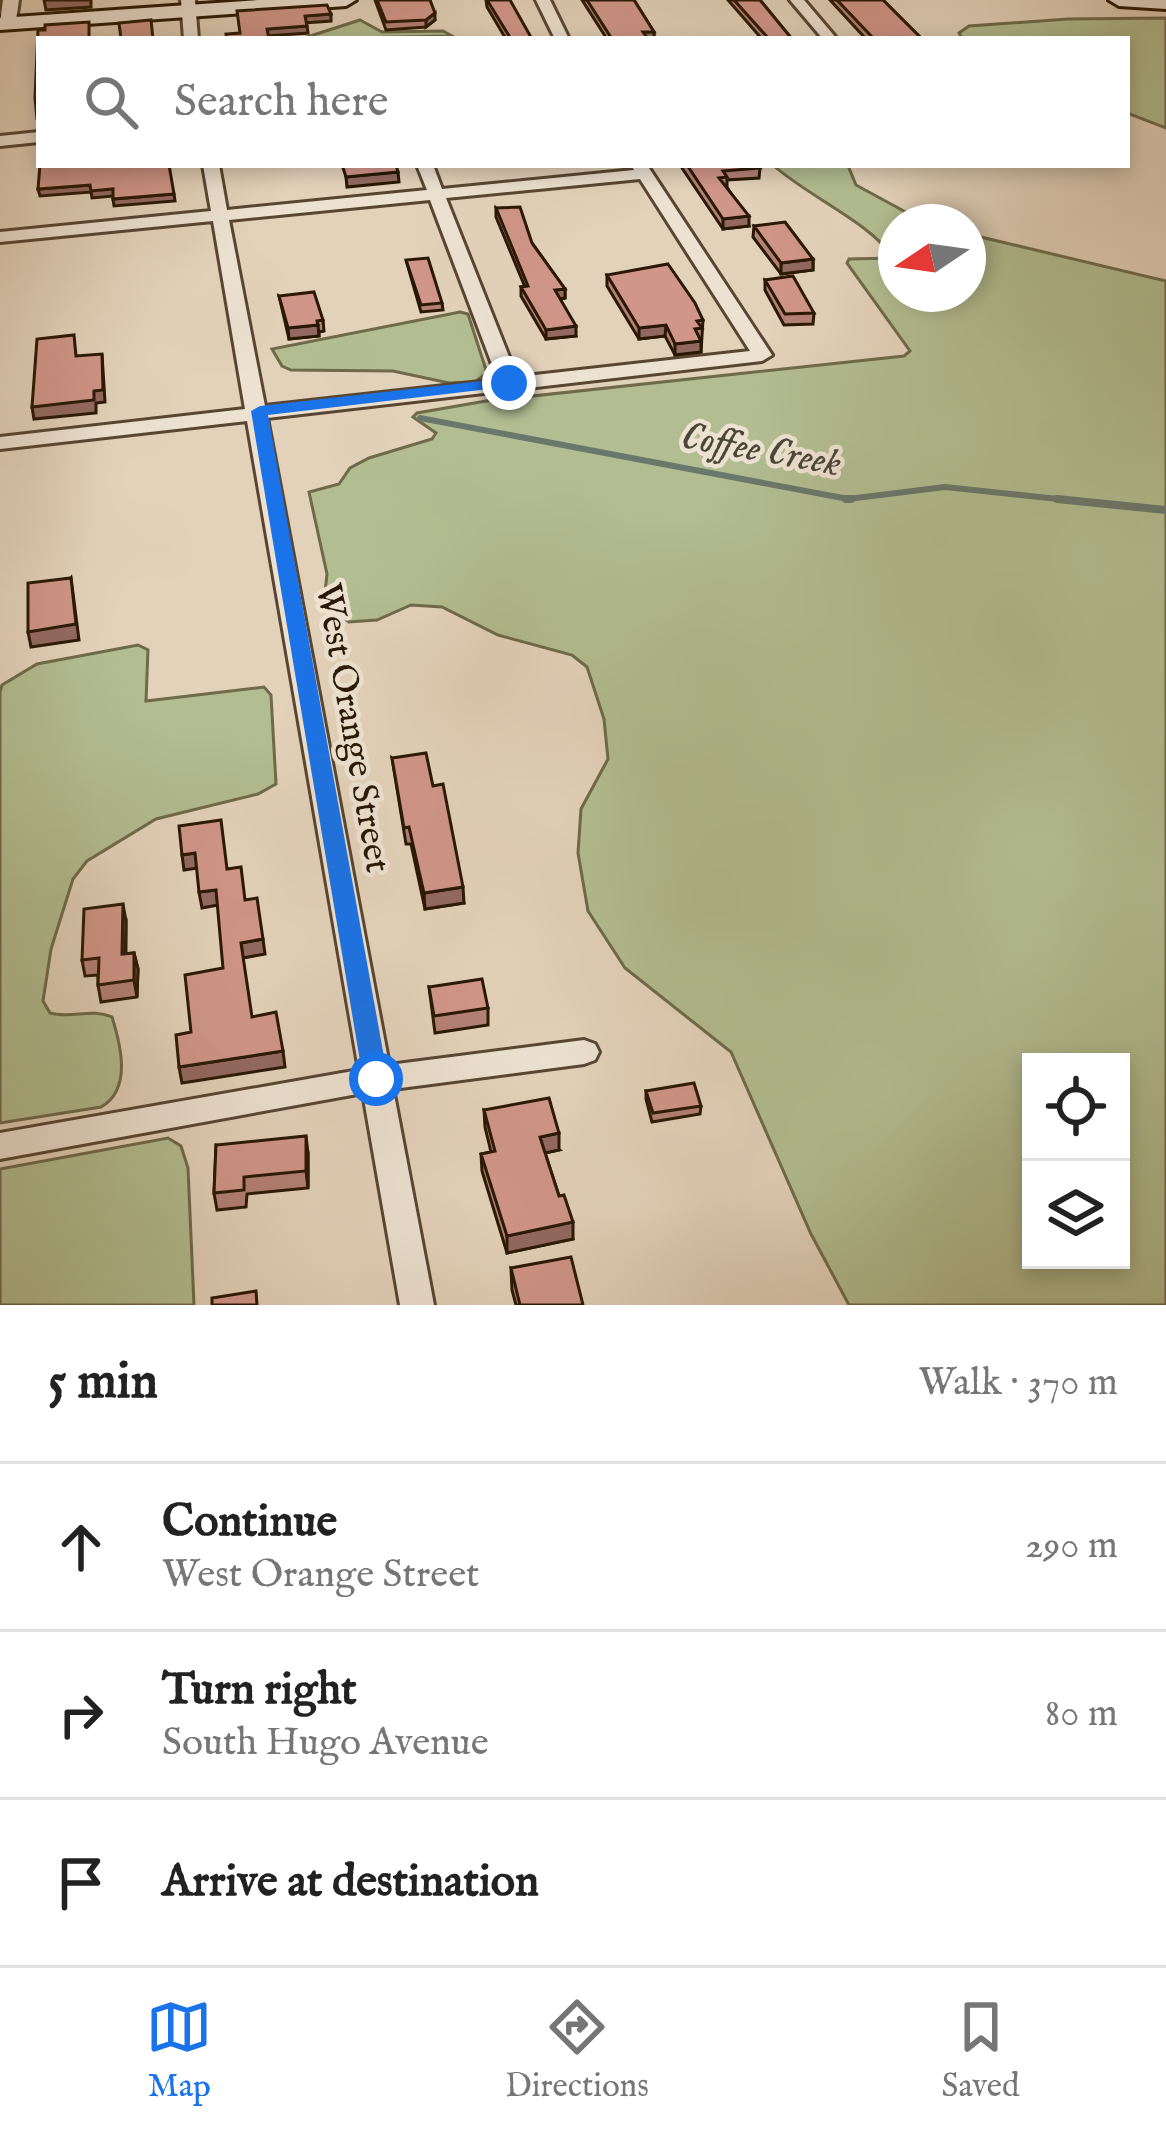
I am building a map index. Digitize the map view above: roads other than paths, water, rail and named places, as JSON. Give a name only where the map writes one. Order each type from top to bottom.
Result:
[{"type":"main road","points":[[3,26],[187,6],[346,0]]},
{"type":"main road","points":[[1119,0],[1166,4]]},
{"type":"street","points":[[3,26],[11,0]]},
{"type":"street","points":[[543,0],[561,36]]},
{"type":"street","points":[[797,0],[827,36]]},
{"type":"street","points":[[187,6],[191,36]]},
{"type":"street","points":[[0,141],[36,137]]},
{"type":"street","name":"West Orange Street","points":[[213,168],[260,411],[417,1305]]},
{"type":"street","points":[[426,168],[509,383]]},
{"type":"street","points":[[0,237],[642,170],[762,355],[0,442]]},
{"type":"street","points":[[0,1146],[376,1079],[584,1052]]},
{"type":"waterway","name":"Coffee Creek","points":[[420,418],[848,499]]},
{"type":"waterway","name":"Coffee Creek","points":[[848,499],[945,487],[1073,501]]},
{"type":"waterway","name":"Coffee Creek","points":[[1057,499],[1073,501]]},
{"type":"waterway","name":"Coffee Creek","points":[[1073,501],[1166,510]]},
{"type":"waterway","name":"Coffee Creek","points":[[1073,501],[1086,502]]}]
